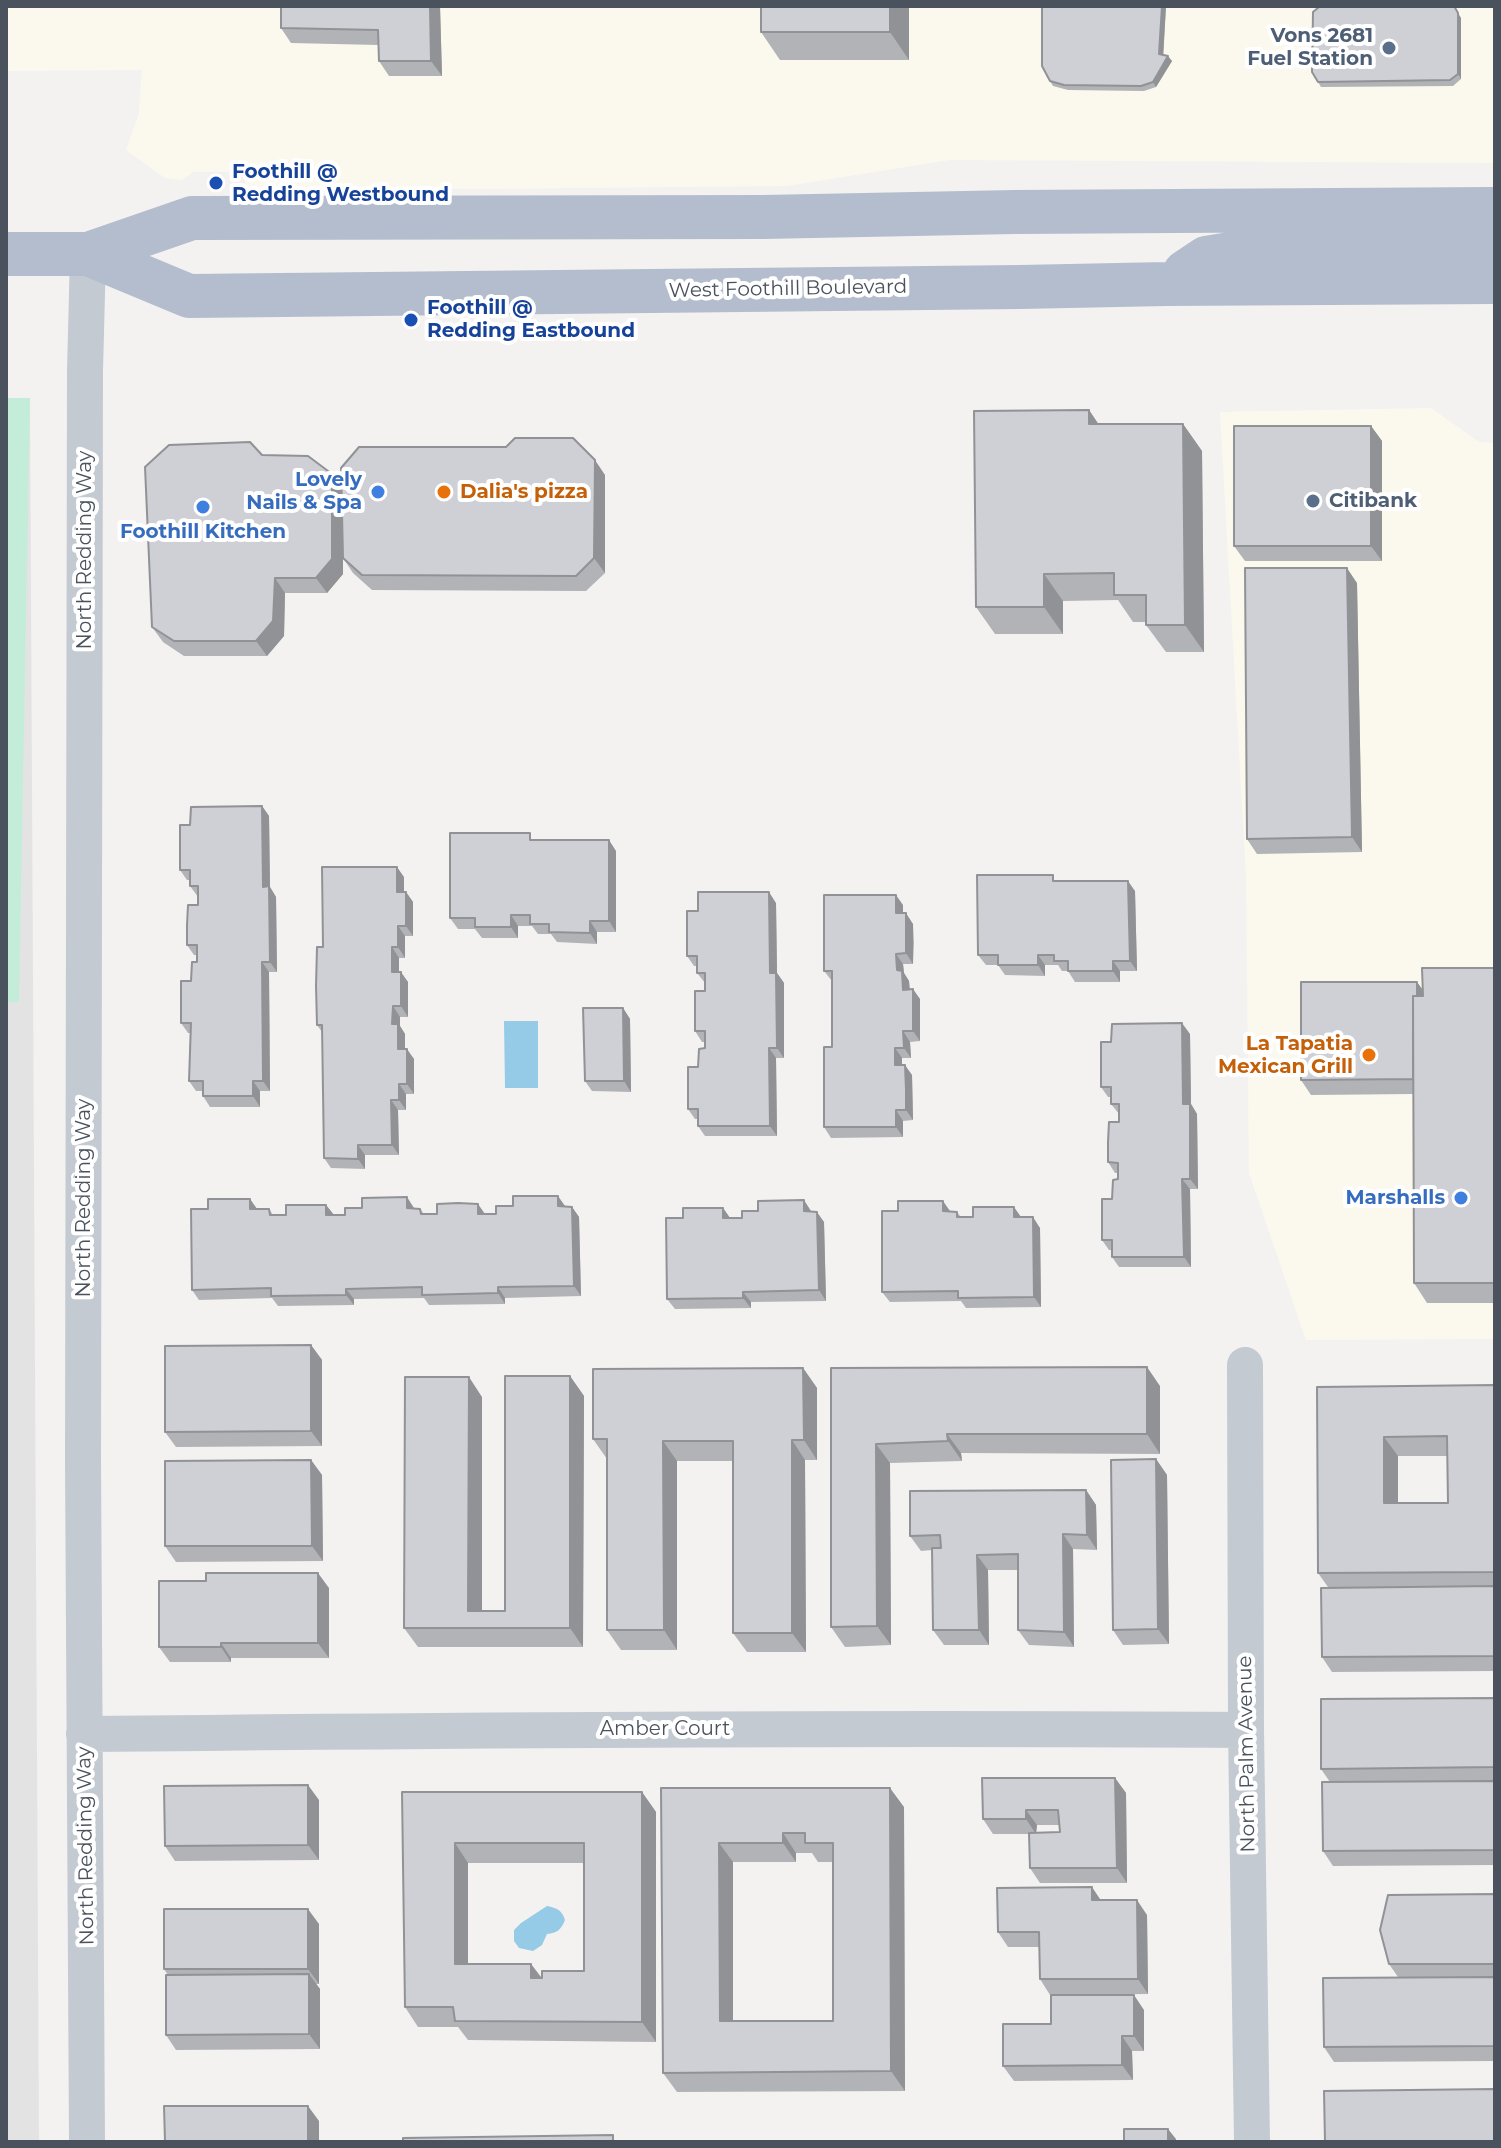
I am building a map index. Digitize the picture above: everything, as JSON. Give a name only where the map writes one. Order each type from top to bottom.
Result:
[{"type":"main road","name":"West Foothill Boulevard","points":[[6,254],[88,254],[192,218],[763,217],[1046,211],[1495,209]]},
{"type":"main road","points":[[1166,284],[1206,258],[1255,250],[1439,252],[1495,248]]},
{"type":"main road","name":"West Foothill Boulevard","points":[[88,254],[189,296],[1495,282]]},
{"type":"street","name":"North Redding Way","points":[[87,2142],[84,702],[88,254]]},
{"type":"street","name":"North Palm Avenue","points":[[1245,1365],[1252,2142]]},
{"type":"street","name":"Amber Court","points":[[84,1734],[945,1728],[1246,1730]]},
{"type":"shaded area","points":[[6,6],[1495,6],[1495,163],[949,160],[787,186],[245,188],[246,172],[194,172],[181,180],[165,178],[126,150],[139,113],[142,70],[6,71]]},
{"type":"shaded area","points":[[6,398],[30,398],[39,2142],[6,2142]]},
{"type":"shaded area","points":[[1431,408],[1479,442],[1495,443],[1495,1339],[1306,1340],[1249,1173],[1246,876],[1220,412]]},
{"type":"green space","points":[[6,398],[30,398],[19,1002],[6,1002]]},
{"type":"water","points":[[504,1021],[538,1021],[538,1088],[505,1088]]},
{"type":"water","points":[[547,1906],[562,1914],[565,1920],[562,1926],[556,1932],[547,1934],[542,1945],[533,1951],[519,1948],[514,1941],[514,1930]]},
{"type":"building","points":[[281,6],[430,6],[431,61],[379,61],[378,30],[281,28]]},
{"type":"building","points":[[761,6],[890,6],[890,32],[761,32]]},
{"type":"building","points":[[1042,6],[1162,6],[1159,54],[1168,56],[1153,82],[1141,86],[1064,85],[1050,81],[1042,66]]},
{"type":"building","name":"Vons 2681 Fuel Station","points":[[1454,6],[1458,13],[1458,74],[1450,80],[1318,82],[1312,72],[1313,12],[1319,7]]},
{"type":"building","points":[[1089,410],[1089,424],[1183,424],[1185,625],[1146,625],[1146,595],[1114,595],[1114,573],[1044,574],[1044,607],[976,607],[974,411]]},
{"type":"building","name":"Citibank","points":[[1234,426],[1371,426],[1371,546],[1234,546]]},
{"type":"building","points":[[515,438],[573,438],[595,460],[594,558],[576,576],[362,575],[343,558],[341,468],[359,447],[506,447]]},
{"type":"building","points":[[250,442],[262,455],[308,456],[332,474],[332,559],[316,578],[275,578],[273,621],[256,641],[174,641],[152,627],[145,467],[169,445]]},
{"type":"building","points":[[1245,568],[1347,568],[1352,837],[1247,839]]},
{"type":"building","points":[[262,806],[263,887],[269,886],[270,962],[262,962],[263,1081],[253,1081],[253,1096],[203,1096],[203,1081],[189,1081],[191,1023],[181,1023],[181,981],[191,981],[192,962],[197,962],[197,945],[187,945],[187,925],[188,905],[198,905],[198,886],[190,886],[190,870],[180,870],[180,825],[190,825],[191,807]]},
{"type":"building","points":[[450,833],[530,833],[530,840],[609,840],[609,921],[590,921],[590,933],[549,932],[549,924],[530,924],[530,915],[511,915],[511,927],[475,927],[475,918],[450,918]]},
{"type":"building","points":[[322,867],[397,867],[397,892],[406,892],[406,926],[398,926],[398,947],[392,947],[392,972],[401,972],[401,1006],[393,1006],[392,1024],[398,1024],[398,1049],[407,1049],[407,1084],[399,1084],[399,1100],[391,1100],[392,1145],[358,1145],[358,1159],[324,1158],[322,1025],[317,1025],[316,986],[317,947],[323,947]]},
{"type":"building","points":[[977,875],[1053,875],[1053,881],[1128,881],[1130,961],[1113,961],[1113,971],[1068,971],[1068,961],[1054,961],[1054,955],[1038,955],[1038,965],[998,965],[998,955],[978,955]]},
{"type":"building","points":[[698,892],[769,892],[770,973],[776,973],[777,1048],[769,1048],[770,1126],[698,1126],[698,1109],[688,1109],[688,1067],[698,1067],[699,1049],[705,1048],[705,1031],[695,1031],[695,991],[705,991],[705,973],[697,973],[697,956],[687,956],[687,911],[698,911]]},
{"type":"building","points":[[824,895],[896,895],[896,913],[906,913],[906,953],[896,954],[897,970],[902,971],[903,990],[913,989],[913,1031],[903,1031],[904,1048],[895,1048],[895,1065],[905,1065],[906,1090],[906,1110],[896,1110],[896,1127],[824,1127],[824,1047],[832,1047],[832,971],[824,971]]},
{"type":"building","name":"Marshalls","points":[[1422,968],[1495,968],[1495,1283],[1414,1283],[1413,996],[1423,996]]},
{"type":"building","name":"La Tapatia Mexican Grill","points":[[1301,982],[1417,982],[1417,996],[1413,996],[1413,1079],[1301,1080]]},
{"type":"building","points":[[583,1008],[623,1008],[624,1081],[585,1081]]},
{"type":"building","points":[[1182,1023],[1183,1104],[1190,1104],[1190,1179],[1182,1179],[1184,1257],[1112,1257],[1112,1240],[1102,1240],[1102,1199],[1112,1199],[1113,1180],[1118,1179],[1118,1163],[1108,1162],[1108,1142],[1109,1122],[1119,1122],[1119,1104],[1111,1104],[1111,1087],[1101,1087],[1101,1042],[1111,1042],[1112,1024]]},
{"type":"building","points":[[513,1196],[558,1196],[558,1206],[572,1207],[574,1286],[498,1287],[498,1293],[422,1295],[422,1287],[346,1289],[346,1295],[271,1296],[271,1288],[192,1290],[191,1209],[208,1209],[208,1199],[250,1199],[250,1209],[269,1209],[270,1215],[286,1215],[286,1205],[326,1205],[326,1215],[345,1215],[345,1208],[362,1208],[362,1198],[407,1197],[407,1208],[420,1209],[421,1214],[437,1214],[437,1204],[458,1203],[478,1204],[478,1214],[496,1214],[496,1206],[513,1206]]},
{"type":"building","points":[[804,1200],[804,1211],[817,1212],[819,1290],[743,1292],[743,1298],[667,1299],[666,1218],[683,1218],[683,1208],[723,1208],[723,1218],[742,1218],[742,1211],[758,1211],[758,1201]]},
{"type":"building","points":[[898,1201],[943,1201],[943,1211],[957,1212],[957,1217],[973,1217],[973,1207],[1014,1207],[1014,1217],[1033,1217],[1034,1297],[958,1298],[958,1291],[882,1292],[882,1211],[898,1211]]},
{"type":"building","points":[[311,1345],[311,1431],[165,1432],[165,1346]]},
{"type":"building","points":[[1147,1367],[1147,1434],[947,1434],[948,1441],[876,1444],[877,1626],[831,1627],[831,1368]]},
{"type":"building","points":[[803,1368],[804,1440],[792,1440],[792,1633],[733,1633],[733,1441],[663,1441],[664,1630],[607,1630],[607,1439],[593,1439],[593,1369]]},
{"type":"building","points":[[505,1376],[570,1376],[570,1628],[404,1628],[405,1377],[469,1377],[468,1611],[505,1611]]},
{"type":"building","points":[[1495,1385],[1495,1572],[1318,1573],[1317,1387]],"holes":[[[1447,1436],[1448,1503],[1384,1503],[1384,1437]]]},
{"type":"building","points":[[1156,1459],[1158,1629],[1113,1630],[1111,1460]]},
{"type":"building","points":[[311,1460],[312,1546],[165,1546],[165,1461]]},
{"type":"building","points":[[1086,1490],[1087,1535],[1063,1534],[1064,1632],[1018,1630],[1018,1554],[977,1555],[979,1630],[933,1630],[932,1548],[941,1548],[940,1535],[910,1536],[910,1491]]},
{"type":"building","points":[[206,1573],[318,1573],[318,1643],[221,1643],[221,1647],[159,1647],[159,1581],[206,1581]]},
{"type":"building","points":[[1495,1586],[1495,1656],[1322,1657],[1321,1588]]},
{"type":"building","points":[[1495,1698],[1495,1767],[1321,1769],[1321,1699]]},
{"type":"building","points":[[982,1778],[1115,1778],[1117,1868],[1030,1868],[1029,1833],[1060,1832],[1058,1810],[1026,1810],[1026,1819],[983,1819]]},
{"type":"building","points":[[1495,1781],[1495,1850],[1323,1851],[1322,1782]]},
{"type":"building","points":[[308,1785],[308,1845],[165,1846],[164,1786]]},
{"type":"building","points":[[661,1788],[890,1788],[891,2071],[663,2073]],"holes":[[[783,1833],[805,1833],[805,1843],[833,1843],[833,2021],[720,2021],[719,1843],[783,1843]]]},
{"type":"building","points":[[402,1792],[642,1792],[642,2022],[455,2021],[453,2007],[405,2007]],"holes":[[[455,1843],[584,1843],[584,1971],[542,1971],[542,1978],[531,1978],[531,1964],[455,1964]]]},
{"type":"building","points":[[1092,1887],[1092,1900],[1137,1900],[1138,1979],[1040,1979],[1039,1932],[998,1932],[997,1888]]},
{"type":"building","points":[[1495,1894],[1495,1964],[1389,1964],[1380,1930],[1388,1895]]},
{"type":"building","points":[[164,1909],[308,1909],[308,1969],[164,1969]]},
{"type":"building","points":[[309,1974],[309,2034],[166,2035],[166,1975]]},
{"type":"building","points":[[1495,1977],[1495,2046],[1324,2047],[1323,1978]]},
{"type":"building","points":[[1051,1995],[1134,1995],[1134,2036],[1122,2036],[1122,2065],[1003,2066],[1003,2024],[1051,2024]]},
{"type":"building","points":[[1495,2089],[1495,2142],[1325,2142],[1324,2091]]},
{"type":"building","points":[[164,2106],[308,2106],[308,2142],[165,2142]]},
{"type":"building","points":[[1124,2129],[1168,2129],[1168,2142],[1124,2142]]},
{"type":"building","points":[[613,2135],[613,2142],[403,2142],[403,2138]]},
{"type":"place","name":"Vons 2681 Fuel Station","points":[[1389,48]]},
{"type":"place","name":"Foothill @ Redding Westbound","points":[[216,183]]},
{"type":"place","name":"Foothill @ Redding Eastbound","points":[[411,320]]},
{"type":"place","name":"Lovely Nails & Spa","points":[[378,492]]},
{"type":"place","name":"Dalia's pizza","points":[[444,492]]},
{"type":"place","name":"Citibank","points":[[1313,501]]},
{"type":"place","name":"Foothill Kitchen","points":[[203,507]]},
{"type":"place","name":"La Tapatia Mexican Grill","points":[[1369,1055]]},
{"type":"place","name":"Marshalls","points":[[1461,1198]]}]
